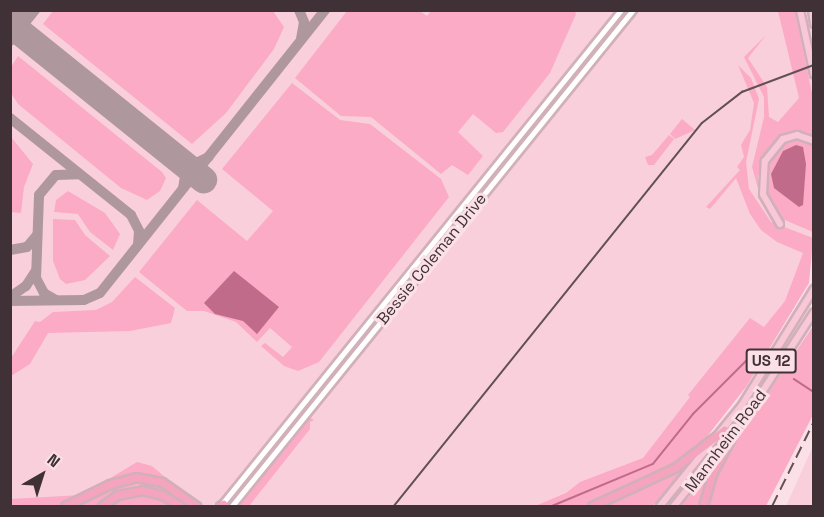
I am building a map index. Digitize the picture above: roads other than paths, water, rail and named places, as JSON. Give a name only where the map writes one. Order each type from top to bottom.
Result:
[{"type":"highway","points":[[592,507],[676,467],[724,430]]},
{"type":"highway","points":[[703,507],[713,472],[731,438]]},
{"type":"highway","points":[[65,507],[110,484],[136,477],[162,482],[196,507]]},
{"type":"highway","points":[[102,507],[117,495],[142,490],[162,495],[180,507]]},
{"type":"main road","points":[[800,10],[813,75]]},
{"type":"main road","points":[[812,10],[813,24]]},
{"type":"main road","points":[[780,224],[763,194],[765,161],[774,146],[788,137],[801,136],[813,141]]},
{"type":"main road","name":"Mannheim Road","points":[[660,507],[724,430],[813,289]]},
{"type":"main road","name":"Mannheim Road","points":[[674,507],[731,438],[813,312]]},
{"type":"main road","points":[[805,327],[813,319]]},
{"type":"street","name":"Bessie Coleman Drive","points":[[221,506],[621,10]]},
{"type":"street","name":"Bessie Coleman Drive","points":[[232,507],[633,10]]},
{"type":"waterway","points":[[552,506],[653,464],[693,414],[753,354]]},
{"type":"waterway","points":[[794,379],[814,392]]},
{"type":"tram line","points":[[394,506],[702,123],[742,92],[814,65]]},
{"type":"railway","points":[[772,506],[814,421]]}]
